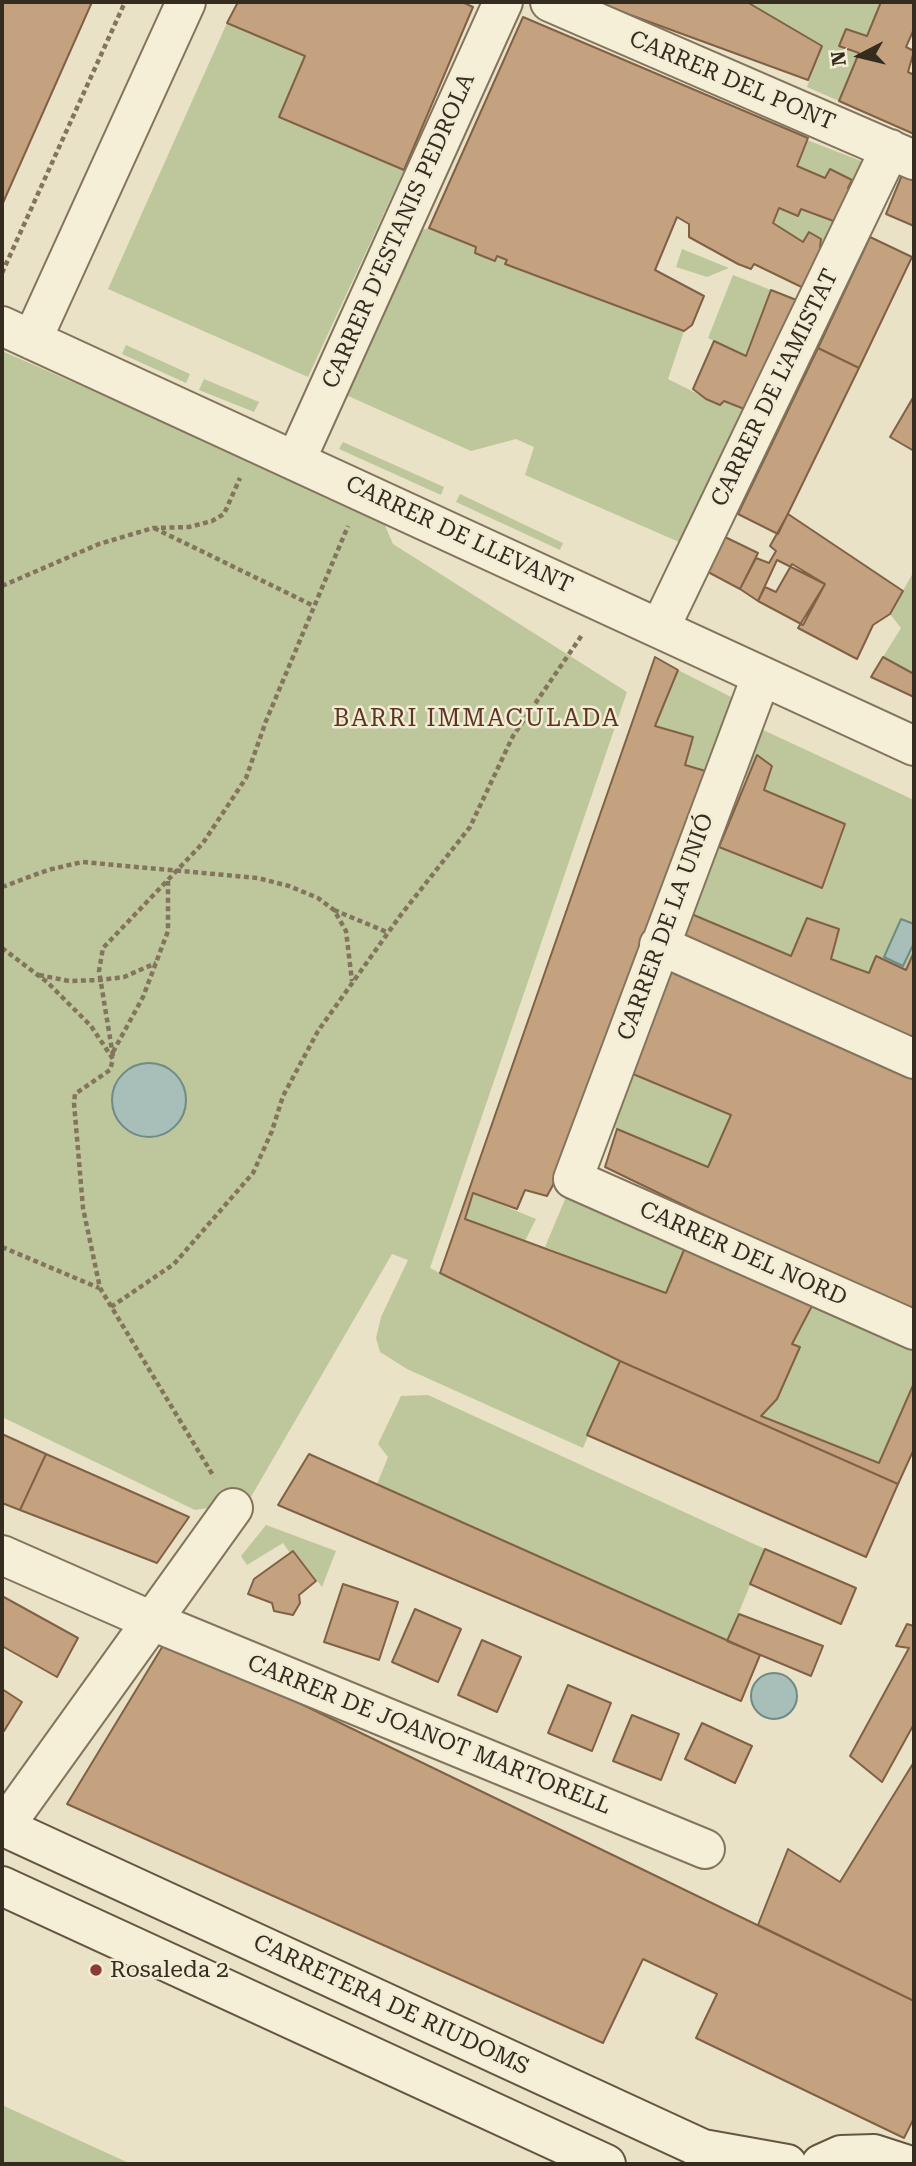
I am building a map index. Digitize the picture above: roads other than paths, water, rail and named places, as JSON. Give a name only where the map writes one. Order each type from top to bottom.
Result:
[{"type":"street","points":[[17,333],[186,2]]},
{"type":"street","name":"CARRER D'ESTANIS PEDROLA","points":[[296,460],[503,2]]},
{"type":"street","name":"CARRER DEL PONT","points":[[550,2],[902,154]]},
{"type":"street","name":"CARRER DE L'AMISTAT","points":[[660,628],[902,154]]},
{"type":"street","name":"CARRER DE LLEVANT","points":[[17,333],[914,746]]},
{"type":"street","name":"CARRER DE LA UNIÓ","points":[[573,1179],[761,677]]},
{"type":"street","points":[[659,945],[914,1059]]},
{"type":"street","name":"CARRER DEL NORD","points":[[573,1179],[914,1330]]},
{"type":"street","points":[[3,1826],[233,1508]]},
{"type":"street","name":"CARRER DE JOANOT MARTORELL","points":[[2,1555],[152,1621],[705,1849]]},
{"type":"street","name":"CARRETERA DE RIUDOMS","points":[[3,1826],[703,2149],[787,2164]]},
{"type":"street","points":[[2,1886],[606,2164]]},
{"type":"street","points":[[821,2164],[841,2155],[908,2157]]},
{"type":"water","points":[[901,919],[914,924],[914,943],[903,966],[884,957]]},
{"type":"water","points":[[149,1063],[163,1066],[175,1074],[183,1086],[186,1100],[183,1114],[175,1126],[163,1134],[149,1137],[135,1134],[123,1126],[115,1114],[112,1100],[115,1086],[123,1074],[135,1066]]},
{"type":"water","points":[[774,1673],[790,1680],[797,1696],[790,1712],[774,1719],[758,1712],[751,1696],[758,1680]]},
{"type":"place","name":"Rosaleda 2","points":[[96,1970]]},
{"type":"district","name":"BARRI IMMACULADA","points":[[477,719]]}]
